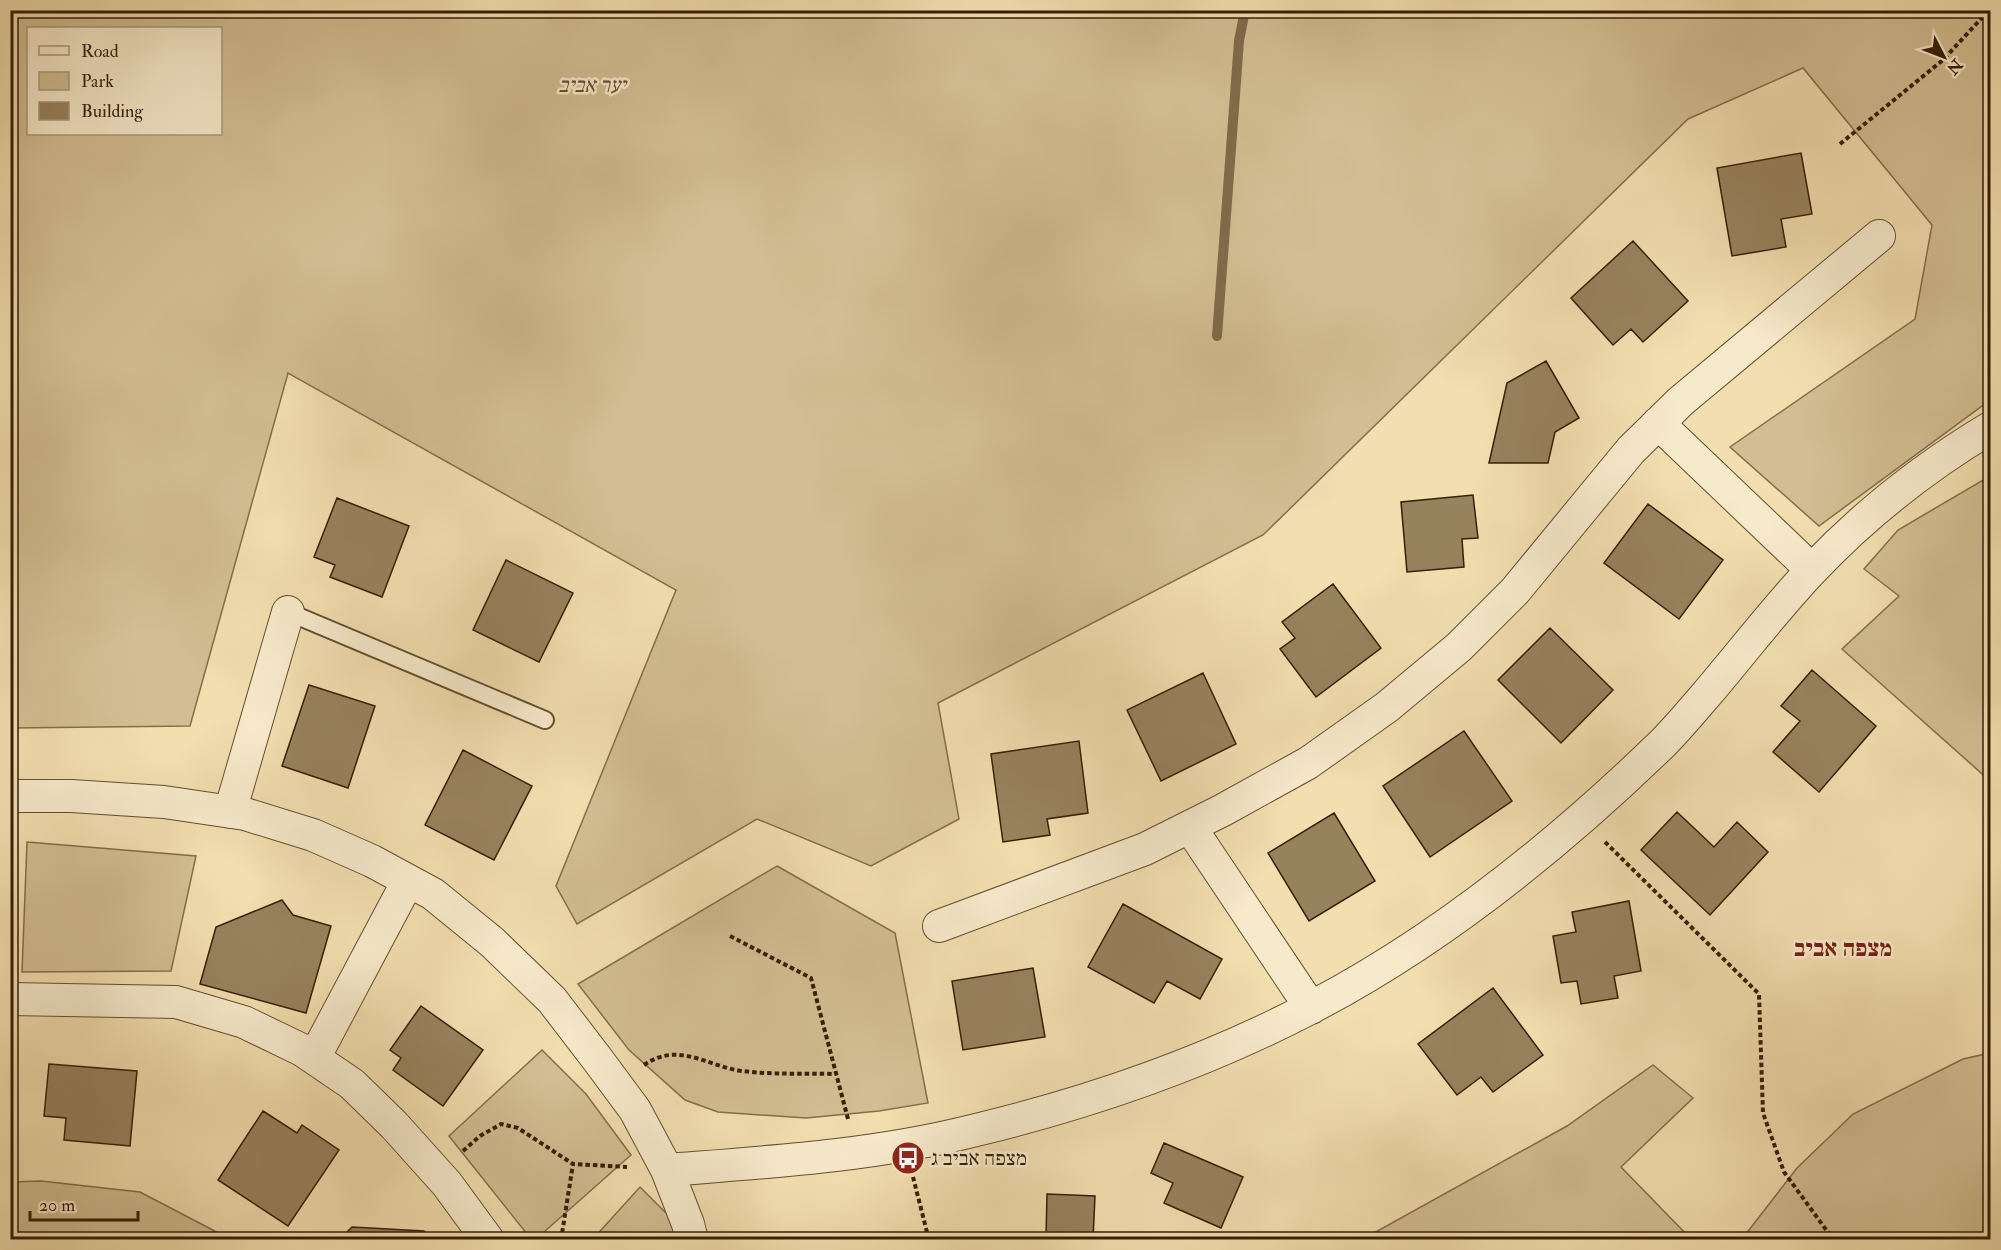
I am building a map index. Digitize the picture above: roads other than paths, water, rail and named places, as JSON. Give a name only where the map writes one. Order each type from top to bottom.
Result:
[{"type":"street","points":[[939,926],[1145,849],[1308,763],[1387,707],[1459,647],[1515,591],[1631,450],[1658,423],[1681,401],[1879,236]]},
{"type":"street","points":[[1658,423],[1812,570]]},
{"type":"street","points":[[667,1170],[782,1161],[856,1152],[970,1132],[1124,1087],[1216,1053],[1311,1008],[1390,963],[1462,915],[1610,795],[1669,738],[1812,570],[1874,510],[1963,444],[1990,428]]},
{"type":"street","points":[[230,812],[288,612]]},
{"type":"street","points":[[10,796],[71,796],[164,802],[245,814],[313,835],[372,861],[433,894],[492,942],[552,1000],[616,1084],[635,1110],[667,1170],[692,1239]]},
{"type":"street","points":[[1190,827],[1311,1008]]},
{"type":"street","points":[[314,1058],[408,881]]},
{"type":"street","points":[[10,999],[176,1002],[244,1022],[302,1050],[352,1084],[394,1125],[438,1174],[488,1239]]},
{"type":"lane","points":[[288,612],[545,720]]},
{"type":"waterway","points":[[1217,336],[1239,41],[1245,10]]},
{"type":"place","name":"מצפה אביב ג","points":[[908,1158]]},
{"type":"district","name":"מצפה אביב","points":[[1843,948]]},
{"type":"park label","name":"יער אביב","points":[[592,85]]}]
